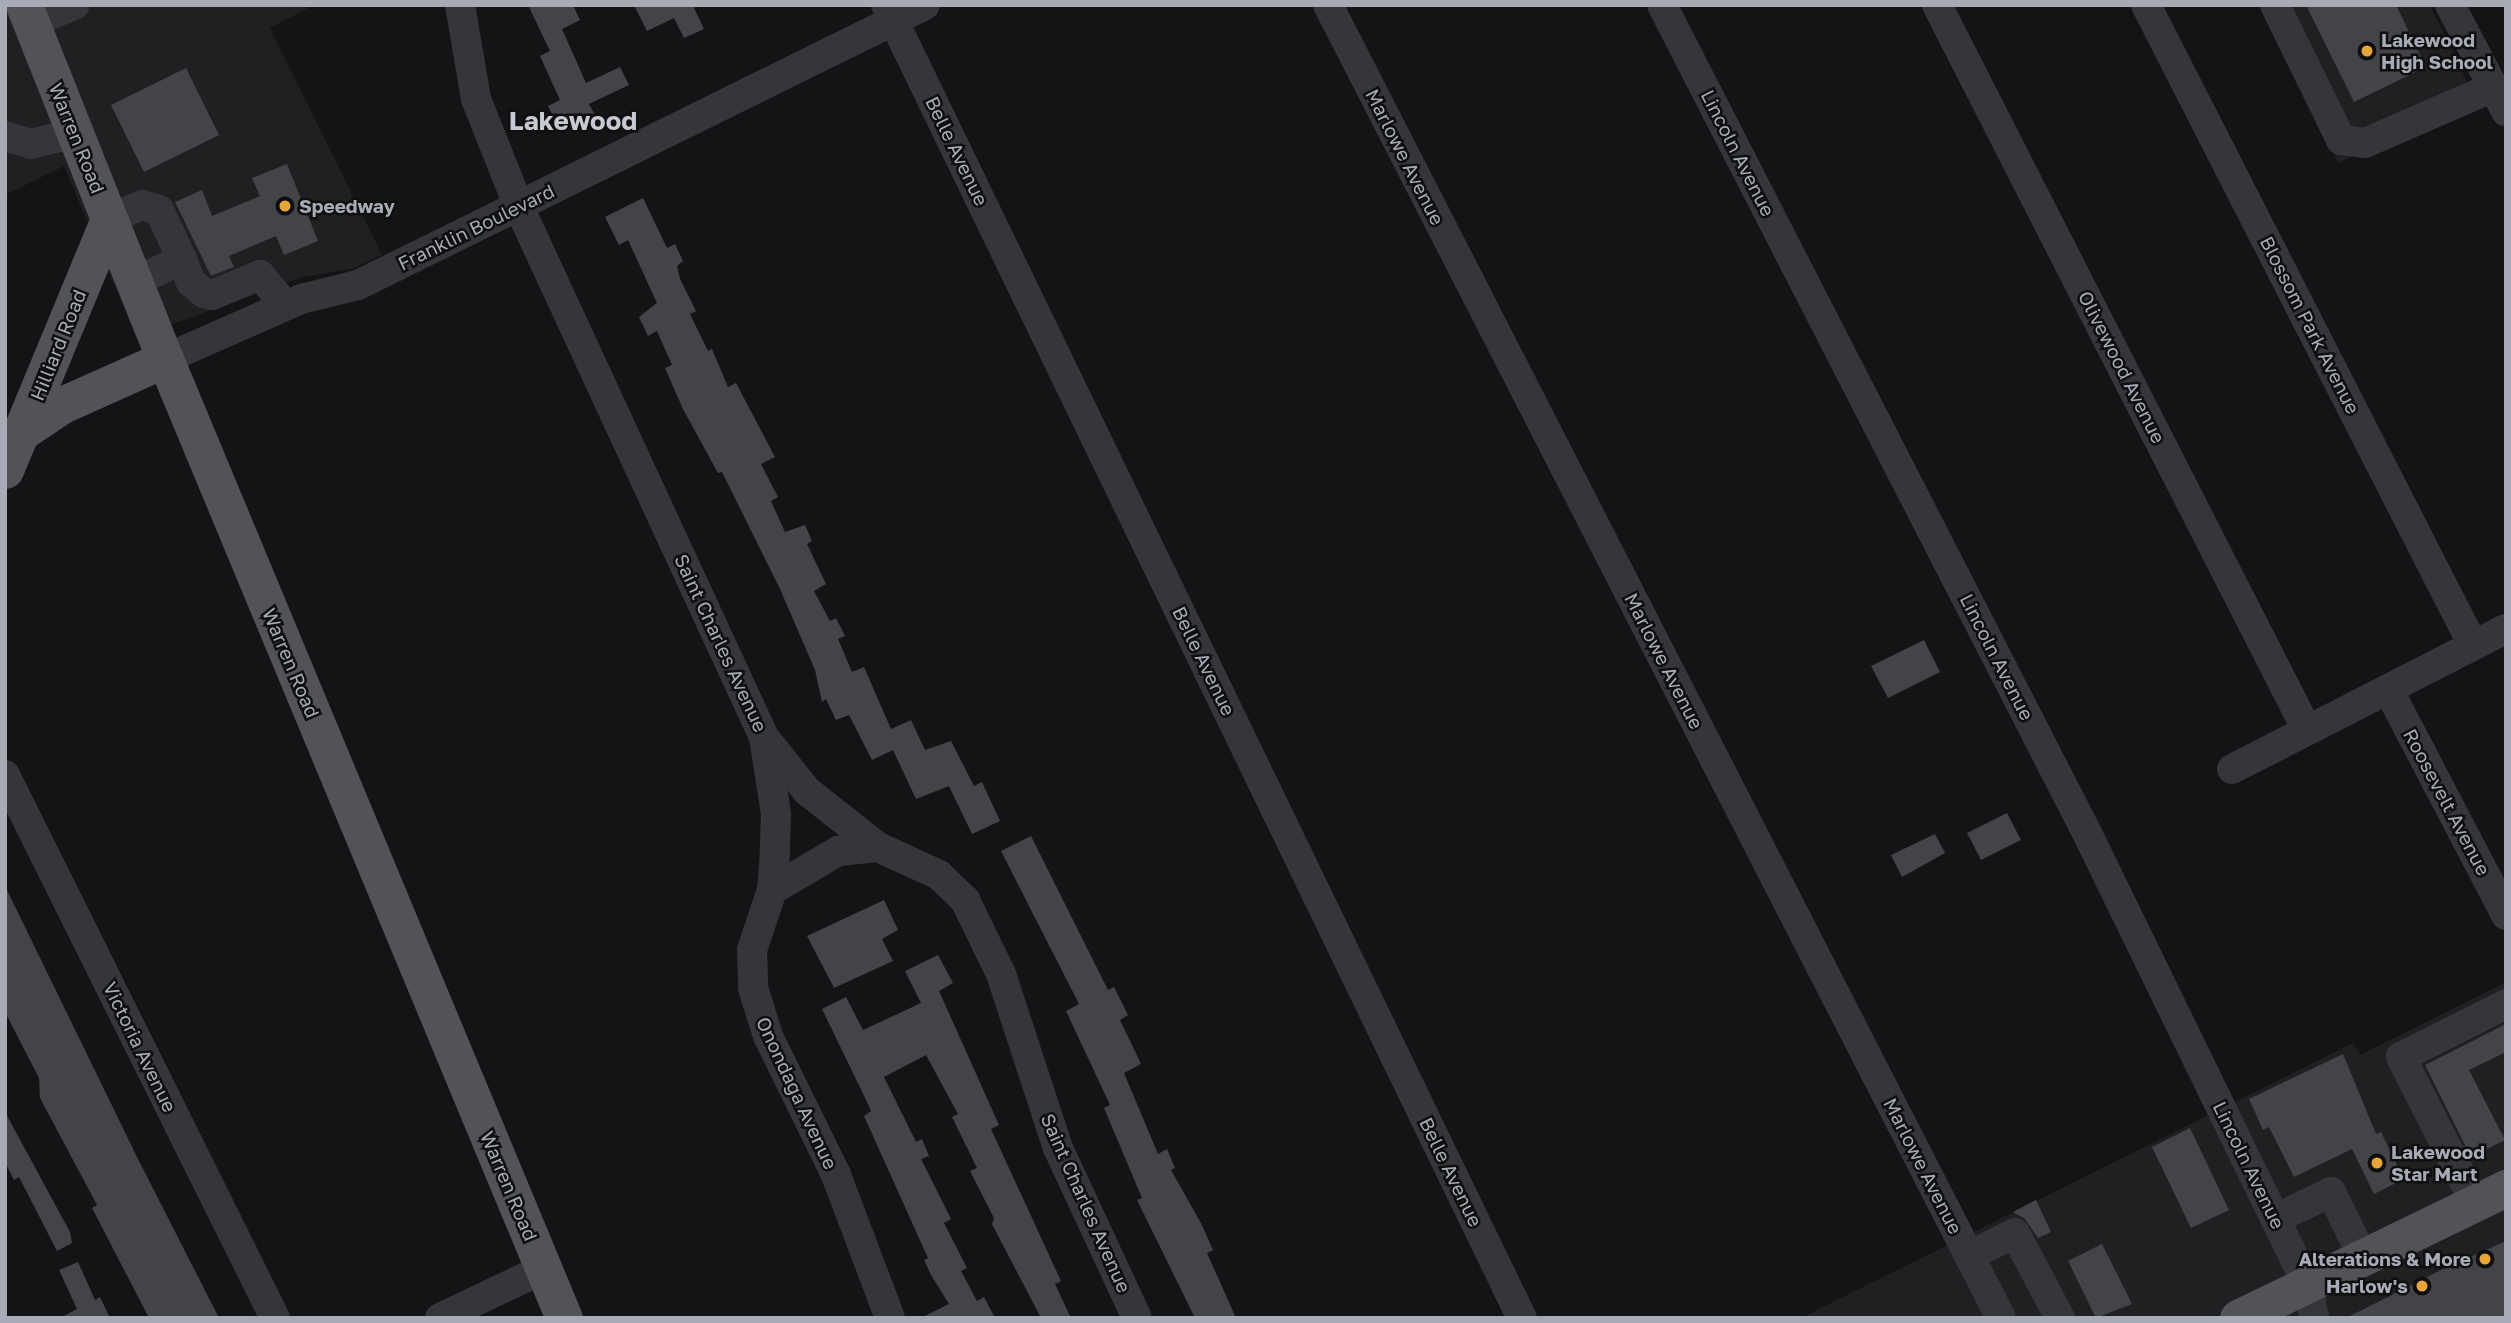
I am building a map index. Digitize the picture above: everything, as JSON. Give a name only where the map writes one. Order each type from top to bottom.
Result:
[{"type":"main road","name":"Warren Road","points":[[22,17],[75,132],[164,359],[564,1318]]},
{"type":"main road","name":"Hilliard Road","points":[[5,470],[109,219]]},
{"type":"main road","name":"Franklin Boulevard","points":[[21,433],[62,405],[164,359]]},
{"type":"main road","points":[[2238,1318],[2310,1301],[2363,1257],[2490,1196]]},
{"type":"street","points":[[22,17],[74,5]]},
{"type":"street","name":"Saint Charles Avenue","points":[[460,5],[476,99],[519,207],[764,737],[807,791],[878,847],[939,875],[974,915],[1001,974],[1058,1148],[1137,1318]]},
{"type":"street","name":"Franklin Boulevard","points":[[164,359],[285,305],[358,285],[519,207],[890,13],[925,5]]},
{"type":"street","name":"Marlowe Avenue","points":[[1328,5],[2001,1318]]},
{"type":"street","name":"Lincoln Avenue","points":[[1662,5],[2087,833],[2275,1219],[2310,1301]]},
{"type":"street","name":"Olivewood Avenue","points":[[1937,5],[2307,730]]},
{"type":"street","name":"Blossom Park Avenue","points":[[2146,5],[2473,645]]},
{"type":"street","points":[[2275,5],[2331,126],[2348,142],[2365,143],[2500,99],[2450,5]]},
{"type":"street","name":"Belle Avenue","points":[[890,13],[1522,1318]]},
{"type":"street","points":[[5,136],[30,144],[75,132]]},
{"type":"street","points":[[109,219],[142,205],[159,209],[191,282],[204,293],[212,295],[260,275],[285,305]]},
{"type":"street","points":[[135,282],[181,259]]},
{"type":"street","points":[[2232,769],[2506,629]]},
{"type":"street","name":"Roosevelt Avenue","points":[[2388,689],[2506,915]]},
{"type":"street","name":"Onondaga Avenue","points":[[764,737],[776,814],[772,890],[752,950],[759,1013],[836,1175],[890,1318]]},
{"type":"street","name":"Victoria Avenue","points":[[5,775],[275,1318]]},
{"type":"street","points":[[772,890],[838,851],[878,847]]},
{"type":"street","points":[[2490,1196],[2400,1057],[2506,1004]]},
{"type":"street","points":[[2275,1219],[2331,1192],[2363,1257]]},
{"type":"street","points":[[1969,1256],[2015,1233],[2060,1318]]},
{"type":"street","points":[[440,1318],[543,1269]]},
{"type":"shaded area","points":[[5,5],[314,5],[270,28],[382,255],[351,269],[303,277],[136,337],[64,166],[5,195]]},
{"type":"shaded area","name":"Lakewood High School","points":[[2259,5],[2430,5],[2474,96],[2338,163]]},
{"type":"shaded area","points":[[2506,982],[2506,1318],[1801,1318],[2353,1043],[2360,1055]]},
{"type":"building","points":[[528,5],[573,5],[580,20],[562,29],[586,83],[620,67],[629,85],[589,104],[595,115],[561,132],[548,106],[560,100],[540,56],[550,51]]},
{"type":"building","points":[[634,5],[699,5],[694,8],[704,29],[684,38],[674,18],[647,31]]},
{"type":"building","points":[[2306,5],[2396,5],[2426,67],[2354,102]]},
{"type":"building","points":[[186,68],[219,135],[144,172],[111,105]]},
{"type":"building","points":[[287,164],[318,241],[284,255],[276,236],[229,256],[234,267],[211,276],[175,202],[202,190],[212,216],[260,196],[252,178]]},
{"type":"building","points":[[643,198],[667,248],[675,244],[683,261],[677,266],[680,279],[696,311],[690,314],[708,351],[712,349],[728,387],[736,383],[775,457],[761,464],[778,497],[771,501],[785,532],[805,525],[812,541],[807,544],[826,584],[814,591],[830,621],[836,618],[845,636],[838,639],[852,672],[864,667],[891,729],[911,720],[925,750],[951,741],[974,786],[982,782],[1000,821],[972,834],[949,786],[916,799],[893,750],[872,760],[849,715],[836,720],[826,699],[822,702],[815,670],[780,589],[722,472],[718,473],[683,409],[665,368],[672,365],[657,331],[648,336],[639,317],[657,303],[628,240],[619,245],[605,217]]},
{"type":"building","points":[[1924,640],[1940,672],[1888,698],[1871,666]]},
{"type":"building","points":[[2007,813],[2021,840],[1981,860],[1967,833]]},
{"type":"building","points":[[1935,834],[1945,853],[1902,877],[1891,855]]},
{"type":"building","points":[[1031,836],[1108,990],[1114,987],[1128,1015],[1120,1020],[1141,1064],[1124,1073],[1158,1154],[1167,1149],[1175,1168],[1171,1170],[1202,1225],[1213,1250],[1207,1253],[1236,1318],[1195,1318],[1137,1200],[1142,1198],[1104,1108],[1110,1105],[1066,1011],[1079,1004],[1001,851]]},
{"type":"building","points":[[5,886],[219,1318],[149,1318],[92,1208],[97,1205],[40,1098],[39,1078],[5,1012]]},
{"type":"building","points":[[884,900],[898,930],[882,939],[893,961],[834,988],[807,936]]},
{"type":"building","points":[[938,955],[953,983],[939,991],[999,1125],[991,1129],[1061,1281],[1055,1284],[1071,1318],[1041,1318],[992,1224],[994,1218],[970,1171],[977,1168],[952,1117],[958,1114],[926,1055],[884,1077],[916,1142],[922,1139],[929,1156],[921,1159],[951,1219],[944,1223],[967,1268],[961,1271],[977,1301],[984,1297],[995,1318],[921,1318],[949,1304],[924,1260],[928,1258],[864,1116],[871,1111],[822,1009],[846,997],[863,1030],[921,1003],[905,971]]},
{"type":"building","points":[[2506,1024],[2506,1052],[2469,1070],[2505,1140],[2471,1157],[2425,1065]]},
{"type":"building","points":[[2343,1054],[2376,1134],[2381,1132],[2404,1179],[2374,1194],[2352,1149],[2294,1177],[2269,1127],[2263,1130],[2249,1099]]},
{"type":"building","points":[[5,1112],[70,1232],[72,1243],[57,1251],[19,1177],[14,1180],[5,1162]]},
{"type":"building","points":[[2190,1128],[2229,1210],[2191,1228],[2152,1147]]},
{"type":"building","points":[[2036,1200],[2051,1232],[2038,1238],[2025,1219],[2013,1212]]},
{"type":"building","points":[[2506,1241],[2506,1318],[2346,1318],[2439,1271]]},
{"type":"building","points":[[2102,1244],[2132,1304],[2096,1318],[2068,1261]]},
{"type":"building","points":[[78,1262],[95,1300],[100,1297],[110,1318],[60,1318],[77,1309],[59,1270]]},
{"type":"place","name":"Lakewood High School","points":[[2367,51]]},
{"type":"place","name":"Speedway","points":[[285,206]]},
{"type":"place","name":"Lakewood Star Mart","points":[[2377,1163]]},
{"type":"place","name":"Alterations & More","points":[[2485,1259]]},
{"type":"place","name":"Harlow's","points":[[2422,1286]]},
{"type":"district","name":"Lakewood","points":[[573,121]]}]
